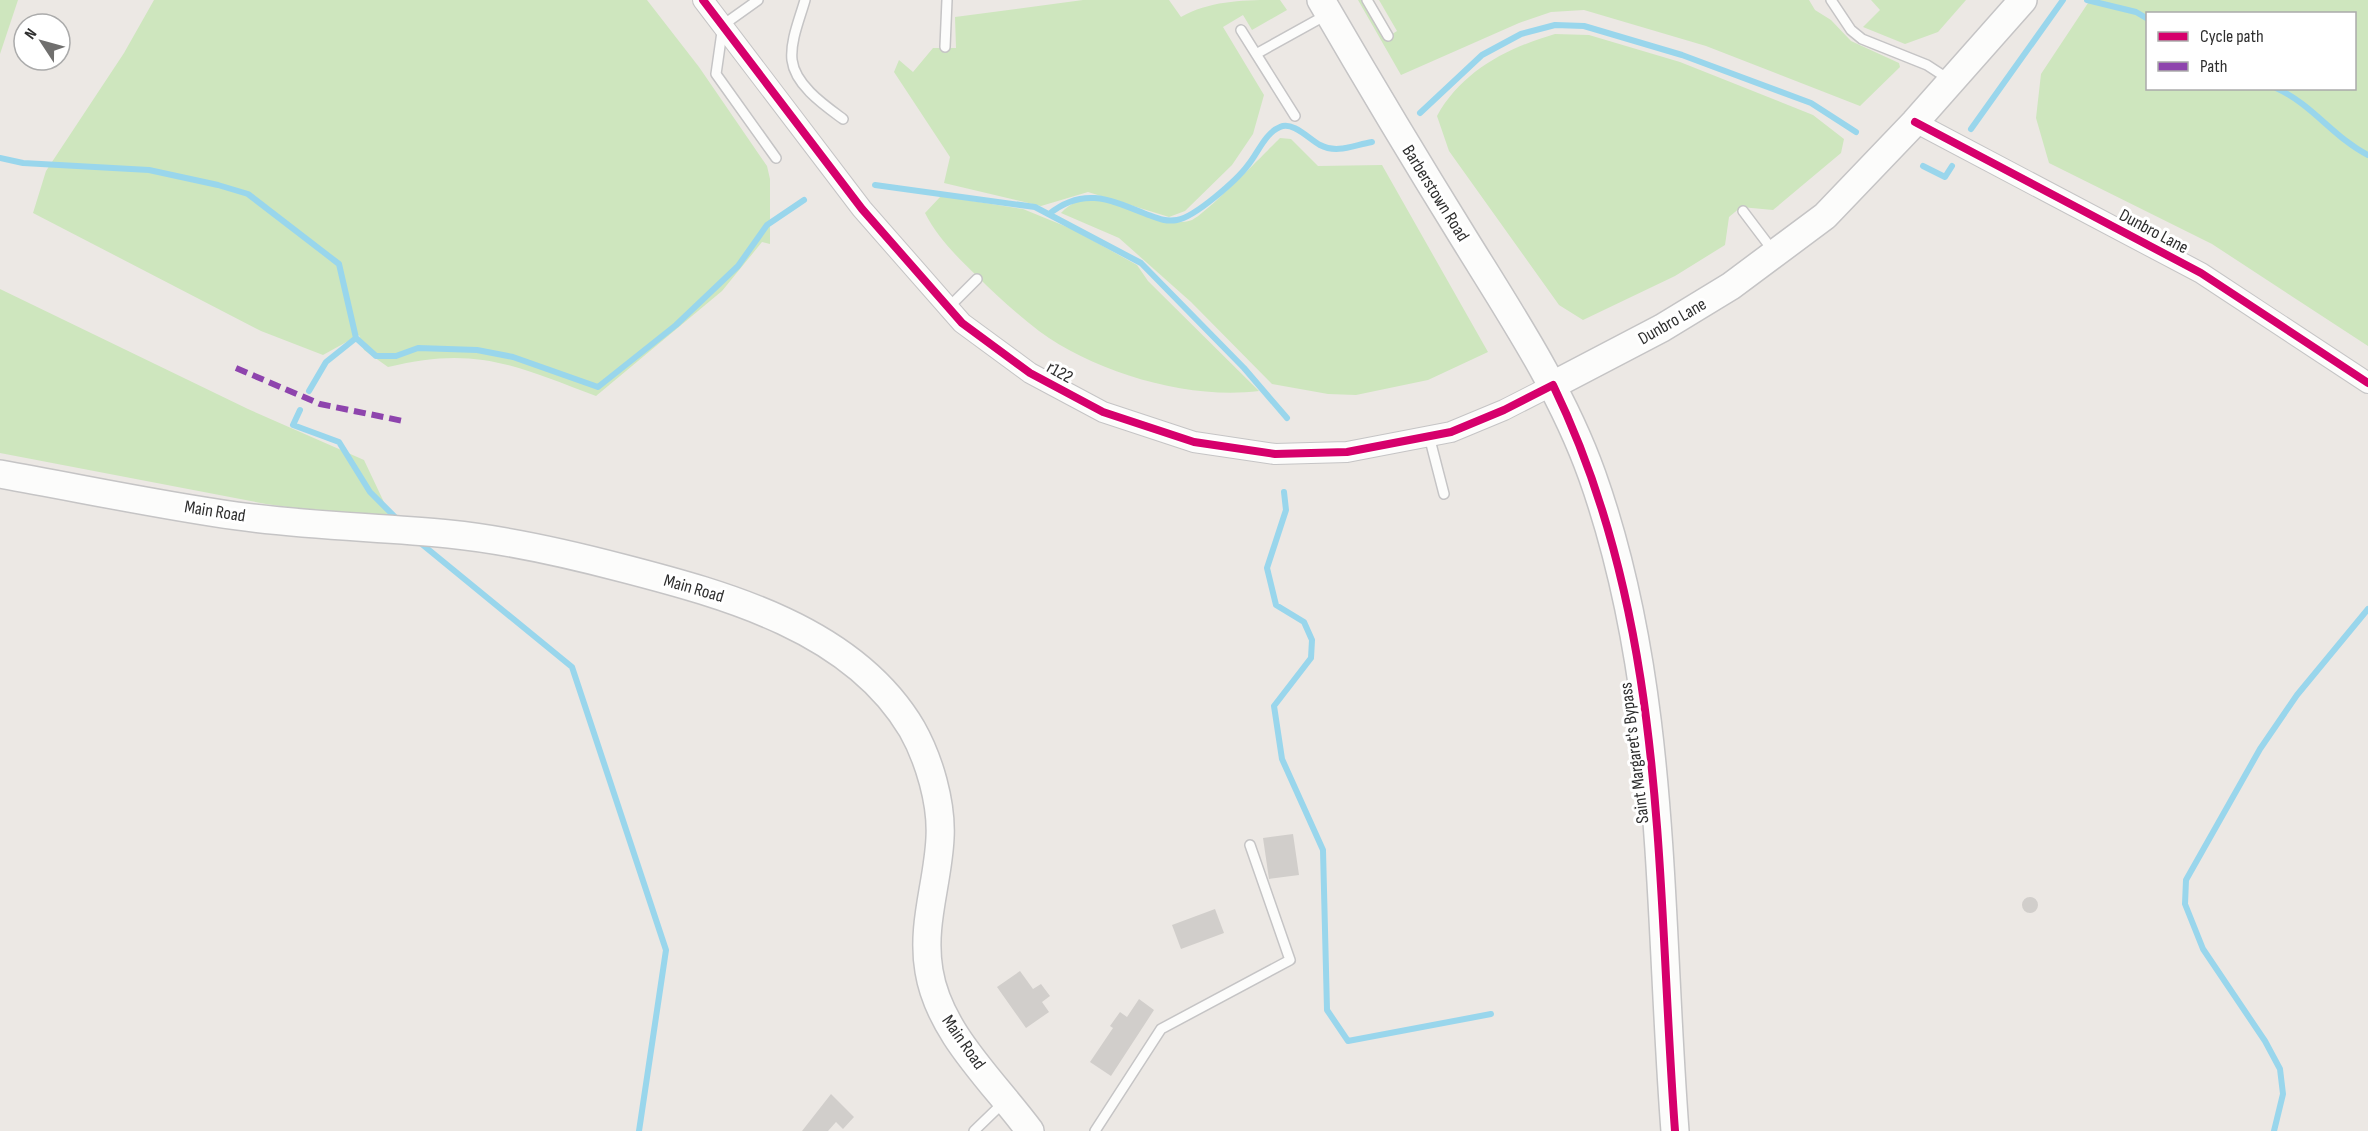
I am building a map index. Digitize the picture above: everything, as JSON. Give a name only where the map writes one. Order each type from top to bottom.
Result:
[{"type":"main road","name":"Dunbro Lane","points":[[1553,385],[1662,328],[1731,286],[1825,216],[1952,82],[2023,0]]},
{"type":"main road","name":"Barberstown Road","points":[[1325,7],[1553,385]]},
{"type":"main road","name":"Saint Margaret's Bypass","points":[[1553,385],[1584,454],[1605,517],[1623,580],[1648,716],[1657,800],[1675,1131]]},
{"type":"main road","name":"Main Road","points":[[0,474],[238,516],[519,543],[730,598],[812,636],[873,681],[896,706],[913,731],[925,758],[936,801],[940,837],[926,939],[929,973],[939,1005],[956,1036],[1030,1131]]},
{"type":"street","name":"r122","points":[[703,0],[862,209],[948,308],[962,322],[1030,373],[1102,412],[1194,442],[1275,454],[1347,452],[1451,432],[1504,410],[1553,385]]},
{"type":"street","name":"Dunbro Lane","points":[[1915,122],[2201,273],[2368,383]]},
{"type":"lane","points":[[758,0],[723,25],[716,74],[776,158]]},
{"type":"lane","points":[[804,0],[792,61],[803,84],[843,119]]},
{"type":"lane","points":[[945,47],[947,0]]},
{"type":"lane","points":[[1367,0],[1388,36]]},
{"type":"lane","points":[[1832,0],[1851,30],[1862,39],[1927,65],[1952,82]]},
{"type":"lane","points":[[1256,54],[1325,7]]},
{"type":"lane","points":[[1241,30],[1295,116]]},
{"type":"lane","points":[[1743,211],[1775,252]]},
{"type":"lane","points":[[948,308],[977,279]]},
{"type":"lane","points":[[1429,436],[1444,494]]},
{"type":"lane","points":[[1095,1131],[1161,1029],[1290,960],[1250,845]]},
{"type":"lane","points":[[974,1131],[1007,1100]]},
{"type":"green space","points":[[0,0],[18,0],[12,12],[0,54]]},
{"type":"green space","points":[[154,0],[647,0],[699,67],[767,166],[770,179],[770,244],[762,242],[722,291],[596,396],[495,362],[446,358],[388,367],[364,350],[359,335],[323,355],[261,331],[33,213],[46,171],[124,53]]},
{"type":"green space","points":[[1083,0],[1169,0],[1181,17],[1204,7],[1242,1],[1280,0],[1287,10],[1252,30],[1243,15],[1223,27],[1264,95],[1253,134],[1232,165],[1185,211],[1169,217],[1088,192],[1041,206],[944,183],[950,157],[894,72],[899,60],[913,72],[933,48],[956,48],[955,17]]},
{"type":"green space","points":[[1358,0],[1364,0],[1386,38],[1397,31],[1379,0],[1809,0],[1815,10],[1831,20],[1851,41],[1899,63],[1900,67],[1860,106],[1706,46],[1584,10],[1551,12],[1519,23],[1401,75]]},
{"type":"green space","points":[[1871,0],[1966,0],[1938,32],[1905,44],[1863,27],[1880,10]]},
{"type":"green space","points":[[2090,0],[2368,0],[2368,346],[2212,244],[2049,163],[2036,118],[2041,74]]},
{"type":"green space","points":[[1555,34],[1589,35],[1680,62],[1813,115],[1844,139],[1841,153],[1773,210],[1741,207],[1729,217],[1725,245],[1675,276],[1583,320],[1559,305],[1449,151],[1437,116],[1459,86],[1487,63],[1520,46]]},
{"type":"green space","points":[[1280,138],[1291,139],[1318,166],[1382,165],[1488,352],[1428,380],[1356,395],[1328,394],[1272,384],[1191,302],[1119,238],[1061,213],[1075,203],[1091,200],[1107,202],[1159,219],[1176,222],[1192,220],[1222,196]]},
{"type":"green space","points":[[941,196],[1023,209],[1072,229],[1137,265],[1148,281],[1259,391],[1232,393],[1174,387],[1115,371],[1062,346],[1039,331],[1007,304],[942,239],[925,213]]},
{"type":"green space","points":[[0,289],[248,409],[364,460],[391,517],[360,517],[266,504],[0,453]]},
{"type":"building","points":[[1293,834],[1299,875],[1269,879],[1263,838]]},
{"type":"building","points":[[2030,897],[2036,899],[2038,905],[2036,911],[2030,913],[2024,911],[2022,905],[2024,899]]},
{"type":"building","points":[[1215,909],[1224,933],[1181,949],[1172,925]]},
{"type":"building","points":[[1020,971],[1033,989],[1041,984],[1050,996],[1042,1002],[1049,1012],[1026,1028],[997,987]]},
{"type":"building","points":[[1139,999],[1154,1010],[1111,1076],[1090,1062],[1113,1028],[1110,1026],[1120,1012],[1127,1017]]},
{"type":"building","points":[[831,1094],[854,1117],[843,1129],[836,1122],[828,1131],[802,1131]]},
{"type":"waterway","points":[[1971,129],[2063,0]]},
{"type":"waterway","points":[[2087,0],[2136,12],[2146,18]]},
{"type":"waterway","points":[[1420,113],[1482,55],[1521,34],[1555,25],[1584,26],[1682,55],[1811,103],[1856,132]]},
{"type":"waterway","points":[[2280,90],[2301,103],[2344,140],[2368,155]]},
{"type":"waterway","points":[[1049,214],[1073,200],[1096,198],[1161,219],[1177,220],[1185,217],[1204,205],[1243,172],[1270,134],[1280,127],[1295,128],[1326,148],[1339,149],[1372,142]]},
{"type":"waterway","points":[[0,158],[23,163],[149,170],[248,194],[339,264],[356,338],[376,356],[396,356],[418,348],[477,350],[513,357],[598,387],[676,325],[738,266],[767,225],[804,200]]},
{"type":"waterway","points":[[1923,166],[1945,177],[1952,166]]},
{"type":"waterway","points":[[875,185],[1035,207],[1141,263],[1244,368],[1287,418]]},
{"type":"waterway","points":[[309,391],[326,362],[356,338]]},
{"type":"waterway","points":[[300,410],[293,425],[339,442],[370,492],[398,520]]},
{"type":"waterway","points":[[1284,492],[1286,510],[1267,568],[1276,605],[1304,622],[1312,640],[1311,658],[1274,706],[1282,759],[1323,850],[1327,1010],[1348,1041],[1491,1014]]},
{"type":"waterway","points":[[418,541],[572,667],[666,950],[639,1131]]},
{"type":"waterway","points":[[2274,1131],[2283,1094],[2280,1069],[2265,1041],[2203,949],[2185,904],[2186,880],[2260,749],[2297,695],[2368,609]]},
{"type":"marked path","points":[[236,368],[320,404],[403,421]]},
{"type":"cycle path","points":[[703,0],[862,209],[962,323],[1030,373],[1103,412],[1194,442],[1275,454],[1347,452],[1451,432],[1504,410],[1553,385],[1590,475],[1618,566],[1637,658],[1650,751],[1658,845],[1675,1131]]},
{"type":"cycle path","points":[[1915,122],[2201,273],[2368,383]]}]
